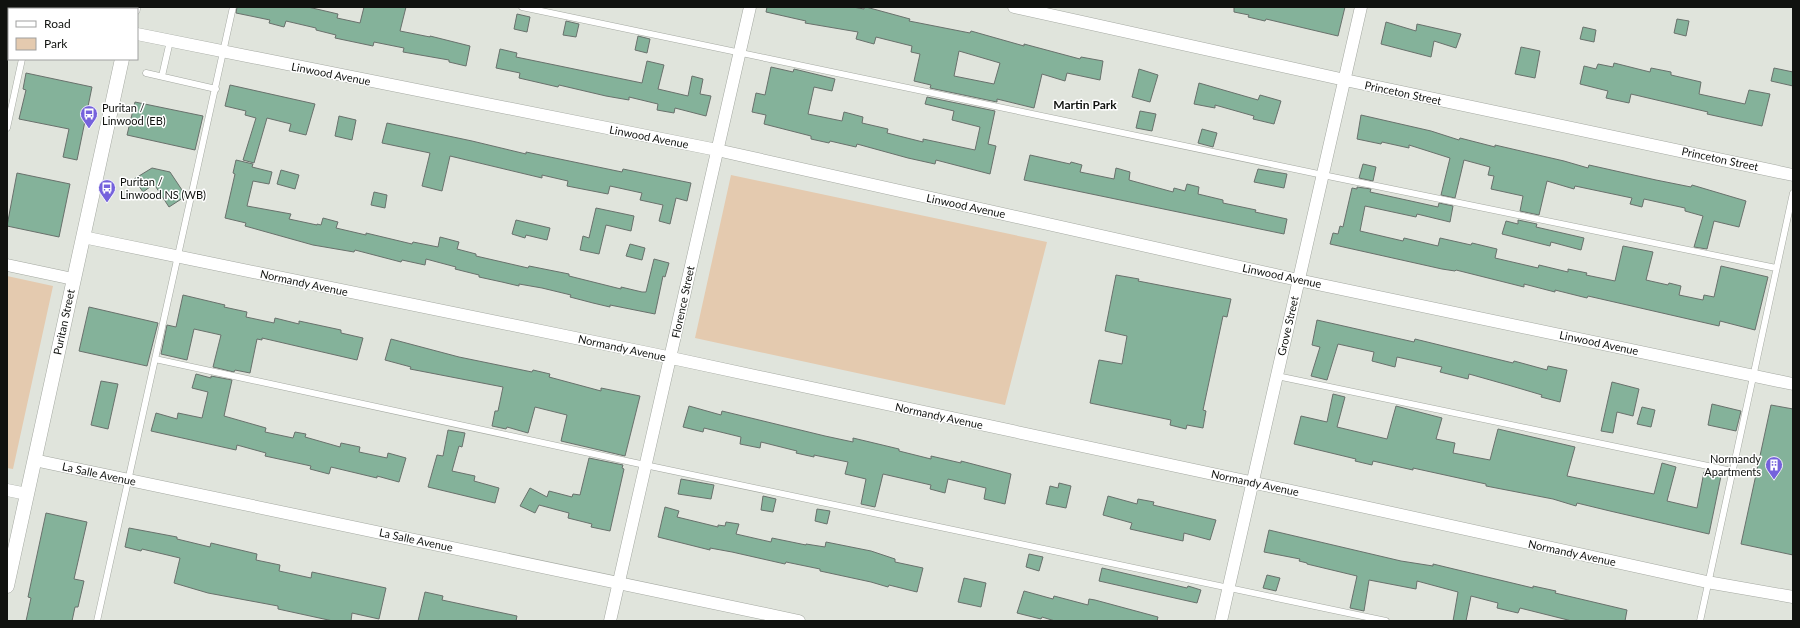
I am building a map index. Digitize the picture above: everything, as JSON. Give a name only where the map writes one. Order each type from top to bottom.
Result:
[{"type":"street","name":"Florence Street","points":[[610,621],[750,7]]},
{"type":"street","name":"Princeton Street","points":[[1014,7],[1345,80],[1793,175]]},
{"type":"street","name":"Grove Street","points":[[1221,621],[1345,80],[1360,7]]},
{"type":"street","name":"Linwood Avenue","points":[[138,34],[224,53],[717,150],[1298,280],[1793,384]]},
{"type":"street","name":"Puritan Street","points":[[7,586],[122,60]]},
{"type":"street","name":"Normandy Avenue","points":[[83,237],[178,258],[670,358],[1707,582],[1793,597]]},
{"type":"street","points":[[7,264],[73,278]]},
{"type":"street","name":"La Salle Avenue","points":[[34,460],[799,621]]},
{"type":"street","points":[[7,490],[27,494]]},
{"type":"lane","points":[[97,621],[233,7]]},
{"type":"lane","points":[[522,7],[1323,175],[1776,268]]},
{"type":"lane","points":[[162,76],[170,41]]},
{"type":"lane","points":[[7,128],[22,60]]},
{"type":"lane","points":[[146,73],[216,89]]},
{"type":"lane","points":[[1700,621],[1707,582],[1793,193]]},
{"type":"lane","points":[[155,360],[1386,621]]},
{"type":"lane","points":[[1277,376],[1732,471]]},
{"type":"green space","points":[[731,175],[1047,242],[1005,405],[695,338]]},
{"type":"green space","points":[[7,276],[53,286],[13,469],[7,468]]},
{"type":"building","points":[[237,7],[308,7],[338,14],[337,18],[360,23],[364,7],[406,7],[400,31],[430,36],[470,46],[466,66],[449,62],[449,60],[403,52],[404,48],[374,42],[373,46],[335,38],[336,35],[316,30],[316,28],[286,21],[284,27],[269,23],[270,20],[236,13]]},
{"type":"building","points":[[767,7],[853,7],[864,9],[864,7],[866,7],[910,19],[909,21],[970,33],[971,31],[1024,46],[1024,44],[1080,59],[1081,57],[1103,61],[1100,80],[1067,73],[1065,81],[1042,74],[1034,108],[997,99],[997,102],[930,88],[931,85],[914,81],[920,54],[911,52],[912,46],[876,37],[874,44],[856,39],[858,32],[805,23],[806,21],[766,12]],"holes":[[[959,51],[1000,63],[994,84],[954,76]]]},
{"type":"building","points":[[1234,7],[1345,7],[1338,36],[1266,19],[1265,21],[1248,17],[1249,15],[1234,12]]},
{"type":"building","points":[[517,14],[530,17],[527,32],[514,29]]},
{"type":"building","points":[[1677,19],[1689,21],[1686,36],[1674,33]]},
{"type":"building","points":[[566,21],[579,24],[576,37],[563,35]]},
{"type":"building","points":[[1386,22],[1416,31],[1417,24],[1461,34],[1456,48],[1434,41],[1431,57],[1381,44]]},
{"type":"building","points":[[1583,27],[1596,30],[1594,42],[1580,39]]},
{"type":"building","points":[[638,36],[650,39],[647,53],[635,50]]},
{"type":"building","points":[[1521,47],[1540,51],[1535,78],[1515,74]]},
{"type":"building","points":[[500,49],[517,53],[516,57],[642,83],[647,61],[664,65],[658,89],[688,96],[692,76],[703,79],[700,94],[711,96],[706,116],[675,108],[674,113],[657,110],[658,104],[629,97],[629,100],[519,78],[520,73],[496,68]]},
{"type":"building","points":[[1614,63],[1650,72],[1651,68],[1671,72],[1671,75],[1701,82],[1699,94],[1745,104],[1749,90],[1770,94],[1762,126],[1707,114],[1708,112],[1631,94],[1629,103],[1606,98],[1608,91],[1580,84],[1584,66],[1596,69],[1598,64],[1613,67]]},
{"type":"building","points":[[771,67],[793,72],[794,69],[835,79],[832,91],[814,87],[808,114],[842,121],[844,112],[863,117],[862,123],[888,129],[887,133],[923,142],[923,139],[975,150],[980,127],[952,120],[954,111],[925,104],[927,97],[995,111],[988,144],[996,146],[990,174],[936,160],[935,164],[908,158],[857,144],[856,147],[830,141],[829,143],[811,139],[811,136],[764,124],[766,115],[752,112],[756,93],[765,95]]},
{"type":"building","points":[[1774,68],[1793,72],[1793,86],[1771,81]]},
{"type":"building","points":[[1139,69],[1158,75],[1150,102],[1132,97]]},
{"type":"building","points":[[26,73],[92,87],[77,160],[63,157],[69,129],[19,119],[26,90],[23,89]]},
{"type":"building","points":[[1199,83],[1258,100],[1260,95],[1281,101],[1274,124],[1253,119],[1254,116],[1215,105],[1215,108],[1194,104]]},
{"type":"building","points":[[230,85],[315,104],[306,135],[289,131],[291,124],[267,118],[254,163],[243,160],[256,118],[245,115],[246,111],[225,106]]},
{"type":"building","points":[[135,102],[203,116],[195,150],[127,135]]},
{"type":"building","points":[[1140,111],[1156,114],[1152,131],[1136,128]]},
{"type":"building","points":[[1361,115],[1431,131],[1459,140],[1460,138],[1495,147],[1495,145],[1588,168],[1589,165],[1691,187],[1692,185],[1746,201],[1739,227],[1714,221],[1707,249],[1694,247],[1703,216],[1685,211],[1685,208],[1644,199],[1642,207],[1630,204],[1632,198],[1575,186],[1574,189],[1547,181],[1539,215],[1520,211],[1523,196],[1491,189],[1494,176],[1488,175],[1490,167],[1464,160],[1455,198],[1441,195],[1450,158],[1409,145],[1409,148],[1382,142],[1381,144],[1357,139]]},
{"type":"building","points":[[339,116],[356,120],[352,140],[335,136]]},
{"type":"building","points":[[387,123],[526,154],[526,152],[622,172],[623,169],[691,183],[687,201],[676,198],[670,224],[659,221],[663,205],[640,200],[642,193],[610,186],[608,194],[567,186],[568,181],[542,175],[542,178],[450,156],[442,191],[422,186],[430,153],[382,143]]},
{"type":"building","points":[[1202,129],[1217,133],[1213,147],[1198,143]]},
{"type":"building","points":[[1030,155],[1070,164],[1071,162],[1082,165],[1080,172],[1114,179],[1116,168],[1130,172],[1129,180],[1173,192],[1174,188],[1185,191],[1187,184],[1199,187],[1198,194],[1223,200],[1223,203],[1256,210],[1255,212],[1287,219],[1284,234],[1024,180]]},
{"type":"building","points":[[236,160],[253,164],[252,167],[272,172],[269,184],[253,181],[247,206],[291,214],[289,219],[321,225],[323,218],[338,222],[336,228],[366,235],[366,233],[412,244],[413,242],[438,247],[440,237],[459,242],[457,249],[476,254],[476,256],[528,268],[529,266],[569,274],[569,276],[621,289],[621,287],[642,292],[646,292],[654,259],[669,263],[665,277],[663,276],[655,314],[610,305],[610,307],[542,288],[519,284],[519,286],[479,277],[479,275],[455,269],[456,267],[426,259],[425,265],[402,260],[401,262],[355,250],[354,252],[313,245],[245,226],[246,223],[225,218],[235,174],[233,173]]},
{"type":"building","points":[[1363,164],[1376,167],[1373,181],[1359,178]]},
{"type":"building","points":[[152,168],[170,172],[186,196],[169,207],[154,184],[143,192],[134,179]]},
{"type":"building","points":[[1258,169],[1287,174],[1284,188],[1254,182]]},
{"type":"building","points":[[281,170],[299,175],[295,189],[277,184]]},
{"type":"building","points":[[17,173],[70,184],[59,237],[7,226]]},
{"type":"building","points":[[1357,187],[1371,189],[1370,192],[1438,207],[1439,203],[1453,206],[1450,222],[1417,214],[1416,217],[1365,206],[1360,231],[1403,241],[1404,238],[1438,246],[1440,238],[1471,245],[1472,243],[1497,249],[1495,258],[1538,268],[1539,265],[1568,272],[1568,269],[1587,273],[1586,275],[1615,281],[1623,246],[1653,252],[1646,280],[1668,285],[1669,283],[1681,286],[1679,295],[1703,300],[1704,295],[1714,297],[1721,266],[1768,277],[1755,330],[1720,321],[1719,326],[1588,296],[1587,298],[1555,290],[1555,292],[1524,284],[1524,287],[1456,270],[1442,269],[1330,244],[1333,233],[1338,234],[1340,226],[1343,227],[1352,188],[1357,189]]},
{"type":"building","points":[[374,192],[387,195],[385,208],[371,205]]},
{"type":"building","points":[[596,208],[634,216],[631,231],[606,225],[599,254],[580,250],[583,236],[589,238]]},
{"type":"building","points":[[516,220],[550,228],[547,240],[526,235],[525,238],[512,234]]},
{"type":"building","points":[[1518,220],[1537,224],[1536,227],[1584,238],[1581,250],[1551,242],[1550,246],[1502,234],[1506,221],[1518,224]]},
{"type":"building","points":[[630,244],[645,248],[642,260],[626,256]]},
{"type":"building","points":[[1116,275],[1139,279],[1138,281],[1231,299],[1227,317],[1223,316],[1203,410],[1206,411],[1203,428],[1187,425],[1186,429],[1170,425],[1171,420],[1090,403],[1099,360],[1122,364],[1127,336],[1105,331]]},
{"type":"building","points":[[183,295],[247,312],[246,317],[274,323],[275,318],[299,324],[299,321],[341,330],[341,333],[363,338],[357,360],[262,338],[262,340],[257,339],[250,373],[235,370],[234,372],[213,367],[221,335],[194,329],[187,360],[161,354],[167,325],[176,327]]},
{"type":"building","points":[[89,307],[158,323],[147,366],[79,351]]},
{"type":"building","points":[[1317,320],[1414,342],[1415,339],[1513,363],[1514,361],[1547,370],[1548,366],[1567,370],[1560,402],[1541,397],[1542,395],[1469,374],[1468,379],[1440,372],[1442,367],[1397,357],[1395,367],[1372,361],[1374,352],[1338,344],[1327,380],[1311,376],[1320,347],[1312,345]]},
{"type":"building","points":[[391,339],[459,357],[532,372],[533,370],[550,374],[549,377],[601,391],[601,388],[640,396],[625,456],[561,441],[567,415],[535,407],[528,433],[507,427],[506,429],[492,426],[495,411],[498,411],[503,387],[410,369],[411,367],[385,360]]},
{"type":"building","points":[[196,374],[211,378],[211,376],[232,380],[224,416],[266,428],[265,432],[293,438],[295,432],[306,434],[305,437],[340,447],[341,443],[360,447],[359,452],[387,458],[388,453],[406,458],[399,482],[331,467],[329,474],[310,469],[311,466],[265,456],[266,453],[237,445],[236,450],[151,431],[156,413],[177,419],[178,413],[202,418],[208,392],[192,388]]},
{"type":"building","points":[[101,381],[118,384],[108,429],[91,425]]},
{"type":"building","points":[[1612,382],[1639,389],[1633,416],[1617,412],[1613,433],[1601,431]]},
{"type":"building","points":[[1333,394],[1345,397],[1337,427],[1387,439],[1396,406],[1442,418],[1436,439],[1455,443],[1453,453],[1490,460],[1498,429],[1575,447],[1567,476],[1654,494],[1662,463],[1676,467],[1667,501],[1697,508],[1704,472],[1721,476],[1709,534],[1577,503],[1576,506],[1553,499],[1486,486],[1486,484],[1413,468],[1413,470],[1373,461],[1372,465],[1355,461],[1356,459],[1294,444],[1301,416],[1327,422]]},
{"type":"building","points":[[1712,404],[1741,411],[1736,431],[1708,425]]},
{"type":"building","name":"Normandy Apartments","points":[[1771,405],[1793,409],[1793,555],[1741,544]]},
{"type":"building","points":[[689,406],[721,415],[722,411],[853,442],[853,438],[899,449],[899,451],[931,459],[931,456],[961,463],[961,461],[1011,474],[1005,504],[984,499],[986,488],[948,479],[945,493],[930,489],[931,485],[883,474],[875,507],[861,504],[866,479],[845,474],[848,462],[796,453],[797,451],[761,442],[760,448],[740,444],[741,437],[704,428],[703,432],[683,427]]},
{"type":"building","points":[[1642,407],[1655,410],[1651,427],[1637,424]]},
{"type":"building","points":[[448,430],[465,433],[462,447],[459,446],[452,471],[475,476],[474,481],[499,488],[495,503],[428,487],[437,455],[443,456]]},
{"type":"building","points":[[589,458],[623,465],[622,468],[624,469],[610,531],[591,527],[592,524],[568,518],[569,513],[539,505],[535,513],[520,506],[530,488],[547,497],[549,491],[572,497],[573,494],[580,495]]},
{"type":"building","points":[[681,479],[714,485],[711,499],[678,494]]},
{"type":"building","points":[[1059,483],[1071,486],[1066,508],[1046,504],[1050,486],[1058,488]]},
{"type":"building","points":[[763,496],[776,499],[773,512],[761,510]]},
{"type":"building","points":[[1108,496],[1137,504],[1138,499],[1154,502],[1153,505],[1216,520],[1210,540],[1184,533],[1183,541],[1130,529],[1132,523],[1103,515]]},
{"type":"building","points":[[665,507],[679,511],[677,517],[718,527],[718,525],[725,526],[726,522],[739,524],[736,534],[771,542],[772,538],[806,545],[825,547],[826,542],[871,551],[895,559],[895,562],[923,568],[917,592],[889,585],[888,587],[820,571],[820,569],[786,562],[785,564],[710,548],[710,550],[658,537]]},
{"type":"building","points":[[817,509],[830,511],[827,524],[815,521]]},
{"type":"building","points":[[46,513],[87,522],[74,579],[84,581],[78,607],[75,607],[72,621],[26,621],[31,598],[28,597]]},
{"type":"building","points":[[129,528],[177,537],[177,539],[210,547],[211,543],[257,554],[256,560],[280,565],[279,571],[311,578],[312,572],[386,588],[379,619],[352,613],[351,621],[333,621],[278,609],[278,606],[208,593],[174,583],[180,558],[142,549],[141,551],[125,547]]},
{"type":"building","points":[[1269,530],[1401,561],[1433,566],[1433,564],[1533,588],[1533,586],[1556,591],[1555,593],[1627,610],[1625,621],[1572,621],[1520,608],[1518,613],[1497,608],[1498,603],[1471,596],[1466,621],[1453,621],[1458,592],[1417,581],[1416,589],[1369,580],[1364,611],[1350,608],[1357,576],[1307,564],[1299,561],[1300,559],[1264,552]]},
{"type":"building","points":[[1029,554],[1043,557],[1039,571],[1026,567]]},
{"type":"building","points":[[1102,568],[1201,590],[1197,603],[1099,581]]},
{"type":"building","points":[[1267,575],[1280,578],[1276,591],[1263,588]]},
{"type":"building","points":[[964,578],[986,583],[981,607],[958,602]]},
{"type":"building","points":[[1024,591],[1053,599],[1054,596],[1088,605],[1089,599],[1095,600],[1158,617],[1157,621],[1055,621],[1042,617],[1041,619],[1017,613]]},
{"type":"building","points":[[425,592],[443,596],[442,600],[517,616],[516,621],[418,621]]},
{"type":"place","name":"Puritan / Linwood (EB)","points":[[89,129]]},
{"type":"place","name":"Puritan / Linwood NS (WB)","points":[[107,203]]},
{"type":"place","name":"Normandy Apartments","points":[[1774,480]]},
{"type":"district","name":"Martin Park","points":[[1085,105]]}]
